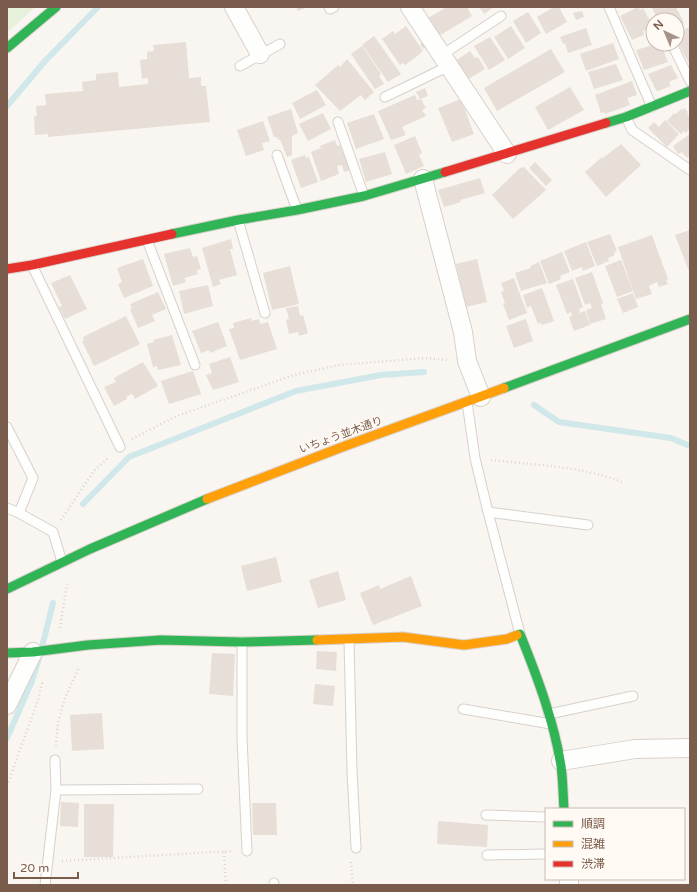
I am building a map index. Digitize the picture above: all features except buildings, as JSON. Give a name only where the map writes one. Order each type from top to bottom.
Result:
[{"type":"street","points":[[7,48],[56,7]]},
{"type":"street","points":[[234,7],[260,54]]},
{"type":"street","points":[[410,7],[507,154]]},
{"type":"street","points":[[7,269],[32,265],[238,220],[297,210],[364,196],[626,117],[690,91]]},
{"type":"street","points":[[423,179],[463,332],[474,399]]},
{"type":"street","name":"いちょう並木通り","points":[[7,589],[62,562],[256,479],[690,319]]},
{"type":"street","points":[[7,654],[46,651],[88,645],[161,640],[242,642],[349,640],[403,637],[464,645],[507,639],[520,634],[552,725],[561,761],[564,808]]},
{"type":"street","points":[[7,705],[46,651]]},
{"type":"street","points":[[561,761],[635,749],[690,748]]},
{"type":"lane","points":[[329,7],[330,9],[334,7]]},
{"type":"lane","points":[[609,7],[652,107]]},
{"type":"lane","points":[[385,97],[445,61],[501,16]]},
{"type":"lane","points":[[240,66],[280,44]]},
{"type":"lane","points":[[676,52],[690,81]]},
{"type":"lane","points":[[626,117],[632,130],[690,170]]},
{"type":"lane","points":[[338,122],[364,196]]},
{"type":"lane","points":[[277,155],[297,210]]},
{"type":"lane","points":[[238,220],[265,313]]},
{"type":"lane","points":[[147,240],[195,365]]},
{"type":"lane","points":[[32,265],[120,447]]},
{"type":"lane","points":[[474,399],[475,458],[520,634]]},
{"type":"lane","points":[[7,427],[33,478],[19,513]]},
{"type":"lane","points":[[7,508],[53,532],[62,562]]},
{"type":"lane","points":[[488,512],[588,525]]},
{"type":"lane","points":[[349,640],[352,771],[356,848]]},
{"type":"lane","points":[[242,642],[242,737],[246,851]]},
{"type":"lane","points":[[549,714],[633,696]]},
{"type":"lane","points":[[463,710],[552,725]]},
{"type":"lane","points":[[45,885],[56,790],[55,760]]},
{"type":"lane","points":[[56,790],[198,789]]},
{"type":"lane","points":[[486,814],[545,817]]},
{"type":"lane","points":[[487,855],[545,854]]},
{"type":"path","points":[[53,532],[94,471],[120,447],[134,438],[177,416],[294,375],[339,365],[425,358],[467,361]]},
{"type":"path","points":[[475,458],[570,469],[610,477],[624,483]]},
{"type":"path","points":[[46,651],[68,579]]},
{"type":"path","points":[[55,760],[57,726],[65,696],[84,657],[88,645]]},
{"type":"path","points":[[7,786],[38,700],[42,683]]},
{"type":"path","points":[[353,885],[350,856],[356,848]]},
{"type":"path","points":[[48,862],[246,851]]},
{"type":"path","points":[[224,852],[226,885]]},
{"type":"green space","points":[[7,7],[35,7],[7,33]]},
{"type":"waterway","points":[[7,106],[45,61],[98,7]]},
{"type":"waterway","points":[[83,504],[129,457],[296,391],[381,375],[424,372]]},
{"type":"waterway","points":[[534,405],[559,422],[671,438],[690,446]]},
{"type":"waterway","points":[[42,647],[53,603]]},
{"type":"waterway","points":[[7,738],[32,681],[39,658]]},
{"type":"traffic: fast","points":[[7,48],[56,7]]},
{"type":"traffic: fast","points":[[606,123],[626,117],[690,91]]},
{"type":"traffic: fast","points":[[172,234],[364,196],[445,172]]},
{"type":"traffic: fast","points":[[504,388],[690,319]]},
{"type":"traffic: fast","points":[[7,589],[90,549],[207,499]]},
{"type":"traffic: fast","points":[[517,635],[520,634],[533,666],[554,732],[561,766],[564,808]]},
{"type":"traffic: fast","points":[[7,653],[161,640],[242,642],[317,640]]},
{"type":"traffic: slow","points":[[207,499],[345,446],[504,388]]},
{"type":"traffic: slow","points":[[317,640],[403,637],[464,645],[507,639],[517,635]]},
{"type":"traffic: jam","points":[[445,172],[606,123]]},
{"type":"traffic: jam","points":[[7,269],[32,265],[172,234]]}]
